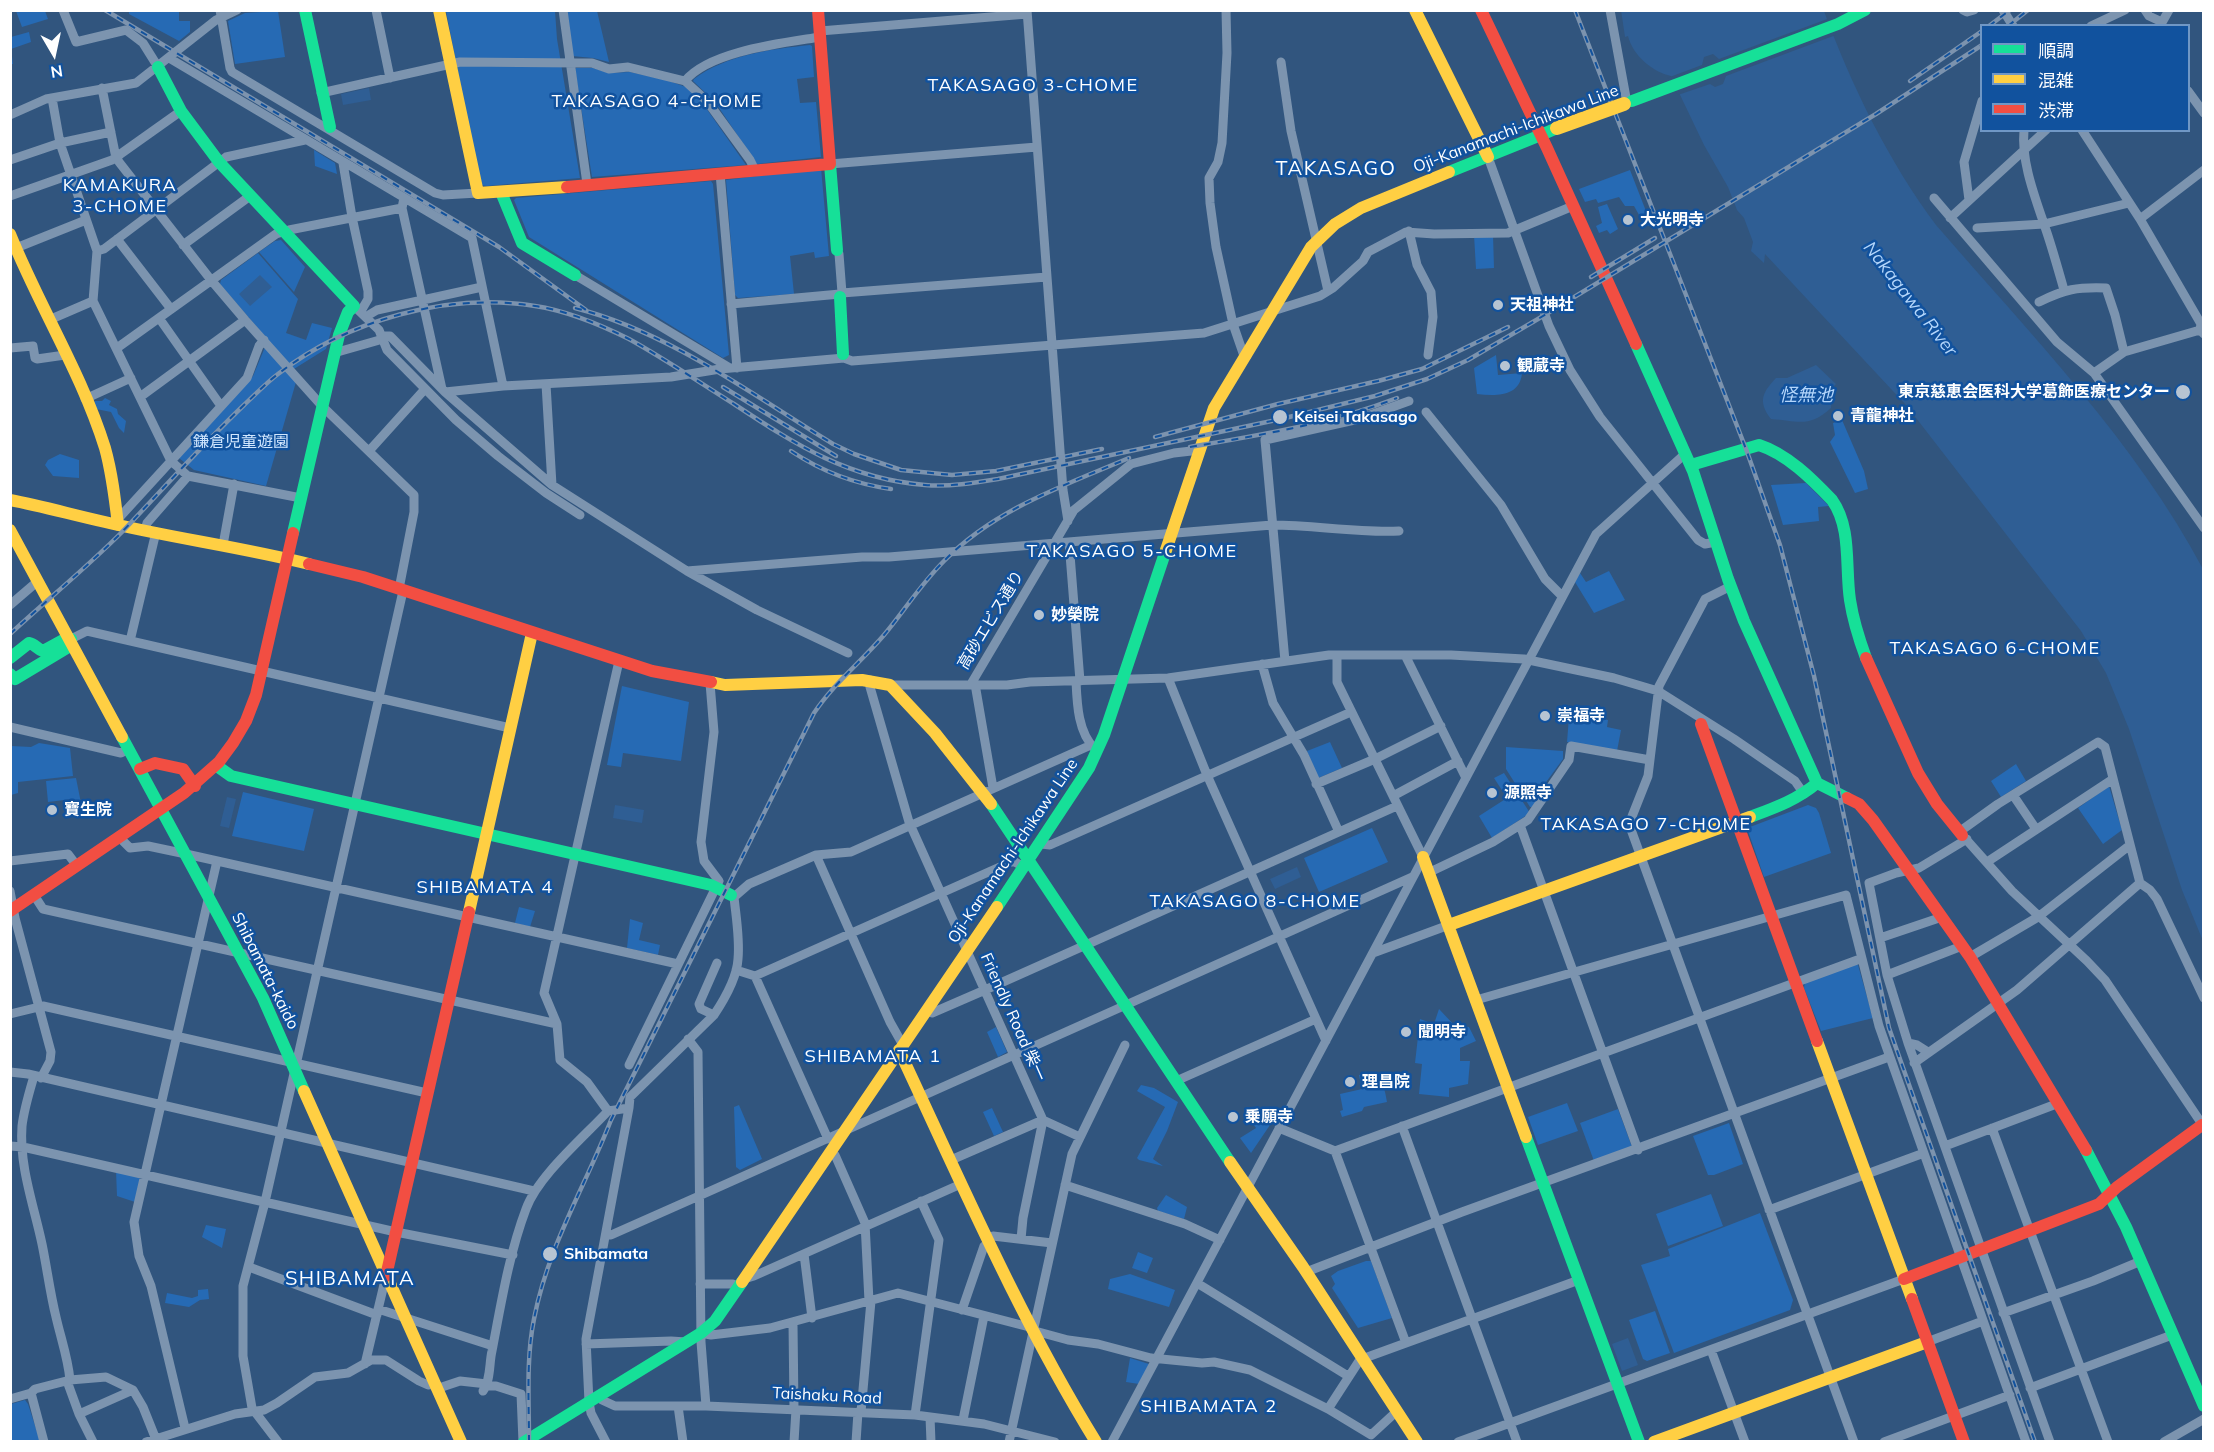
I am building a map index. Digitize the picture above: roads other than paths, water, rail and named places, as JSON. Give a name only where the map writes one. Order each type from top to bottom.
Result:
[{"type":"street","points":[[63,10],[76,42],[126,30],[143,43],[181,111],[219,162],[282,231],[379,330],[387,350],[425,390],[498,456],[546,493],[580,515]]},
{"type":"street","points":[[11,113],[52,98],[136,82],[158,67],[220,14],[237,10]]},
{"type":"street","points":[[305,10],[330,129]]},
{"type":"street","points":[[376,10],[390,78]]},
{"type":"street","points":[[439,10],[478,193]]},
{"type":"street","points":[[563,10],[568,63],[587,184]]},
{"type":"street","points":[[818,10],[839,254],[844,356],[849,361],[1204,333],[1315,298],[1328,291],[1363,261],[1368,252],[1409,231],[1434,234],[1508,233],[1574,206]]},
{"type":"street","points":[[1226,10],[1227,53],[1222,143],[1218,162],[1209,178],[1216,247],[1233,324],[1243,353],[1247,356]]},
{"type":"street","points":[[1414,10],[1488,157],[1549,327],[1570,370],[1595,410],[1701,543],[1716,542]]},
{"type":"street","points":[[1482,10],[1689,459],[1745,625],[1818,783],[1823,788],[1852,801],[1865,810],[1966,951],[2000,1004],[2110,1194],[2204,1406]]},
{"type":"street","points":[[1603,10],[1613,24]]},
{"type":"street","points":[[1610,10],[1628,102]]},
{"type":"street","name":"Oji-Kanamachi-Ichikawa Line","points":[[523,1442],[701,1333],[715,1321],[829,1145],[844,1131],[1041,844],[1084,777],[1123,681],[1214,408],[1316,241],[1335,224],[1361,208],[1557,128],[1865,10]]},
{"type":"street","points":[[1963,10],[1967,12],[1974,10]]},
{"type":"street","points":[[2003,10],[2012,24]]},
{"type":"street","points":[[2095,24],[2125,10]]},
{"type":"street","points":[[2145,10],[2149,16],[2163,24],[2169,10]]},
{"type":"street","points":[[685,81],[702,68],[755,47],[820,34],[1027,12],[1063,490],[1068,521]]},
{"type":"street","points":[[220,14],[232,72],[435,193],[442,195],[1037,147]]},
{"type":"street","points":[[169,58],[343,163],[403,203],[472,238],[503,387]]},
{"type":"street","points":[[321,93],[460,62],[592,63],[609,69],[628,68],[685,81],[707,101],[755,170]]},
{"type":"street","points":[[1281,62],[1291,130],[1328,291]]},
{"type":"street","points":[[102,88],[117,158],[183,245],[245,320],[322,406],[416,499],[401,590],[378,698],[265,1202],[243,1286],[243,1356],[254,1412],[278,1442]]},
{"type":"street","points":[[2190,94],[2204,113]]},
{"type":"street","points":[[52,98],[60,143],[97,251],[93,301],[171,461],[188,476],[301,498]]},
{"type":"street","points":[[10,196],[117,158],[181,111]]},
{"type":"street","points":[[1969,200],[1964,162],[1980,113]]},
{"type":"street","points":[[10,160],[60,143],[111,132]]},
{"type":"street","points":[[2024,132],[2024,150],[2036,202],[2064,290]]},
{"type":"street","points":[[1950,218],[2044,132]]},
{"type":"street","points":[[2083,132],[2140,219],[2201,324],[2202,332],[2124,352],[2094,373]]},
{"type":"street","points":[[97,251],[117,239],[225,157],[305,140]]},
{"type":"street","points":[[343,163],[368,291],[368,299],[361,311]]},
{"type":"street","points":[[2140,219],[2204,170]]},
{"type":"street","points":[[720,173],[734,368]]},
{"type":"street","points":[[501,192],[522,243],[734,368]]},
{"type":"street","points":[[183,245],[250,196]]},
{"type":"street","points":[[1934,198],[2057,342],[2094,373],[2204,528]]},
{"type":"street","points":[[117,348],[282,231],[352,217],[403,203]]},
{"type":"street","points":[[403,203],[443,390]]},
{"type":"street","points":[[1977,228],[2044,224],[2129,203]]},
{"type":"street","points":[[86,220],[13,241],[105,444],[115,485],[118,522]]},
{"type":"street","points":[[1409,231],[1416,264],[1431,292],[1433,317],[1428,355]]},
{"type":"street","points":[[117,239],[171,309]]},
{"type":"street","points":[[731,304],[1047,277]]},
{"type":"street","points":[[12,910],[195,786],[217,766],[247,722],[262,671],[334,353],[345,317],[361,311],[377,310],[482,287]]},
{"type":"street","points":[[2039,302],[2064,290],[2088,287],[2106,288],[2124,352]]},
{"type":"street","points":[[49,320],[93,301]]},
{"type":"street","points":[[159,318],[221,406]]},
{"type":"street","points":[[140,397],[245,320]]},
{"type":"street","points":[[334,353],[386,335],[390,336],[443,390],[552,485],[687,571],[757,610],[848,653]]},
{"type":"street","points":[[118,522],[247,378],[259,346],[264,340]]},
{"type":"street","points":[[10,348],[33,346],[37,359],[65,355]]},
{"type":"street","points":[[443,390],[671,377],[844,356]]},
{"type":"street","points":[[85,399],[131,378]]},
{"type":"street","points":[[546,384],[552,485]]},
{"type":"street","points":[[369,451],[425,390]]},
{"type":"street","points":[[1285,661],[1265,440],[1359,419],[1408,401]]},
{"type":"street","points":[[1426,412],[1501,505],[1545,579],[1562,596]]},
{"type":"street","points":[[1112,1442],[1596,534],[1652,484],[1689,459],[1764,445],[1825,492],[1835,504],[1845,541],[1851,609],[1863,650],[1923,783],[1963,835],[2038,917],[2095,968],[2116,994],[2203,1124],[2117,1187],[2099,1204],[1961,1259],[1458,1442]]},
{"type":"street","name":"高砂エビス通り","points":[[973,684],[1028,596],[1074,510],[1128,465],[1174,453],[1200,450]]},
{"type":"street","points":[[129,641],[151,531],[147,523],[188,476]]},
{"type":"street","points":[[223,545],[234,484]]},
{"type":"street","points":[[10,501],[53,508],[363,577],[619,662],[710,683],[870,681],[890,685],[1123,681],[1168,678],[1336,655],[1485,657],[1529,660],[1614,678],[1658,691],[1795,781],[1804,794]]},
{"type":"street","points":[[687,571],[862,557],[889,557],[1272,525],[1303,525],[1376,532],[1399,531]]},
{"type":"street","name":"Shibamata-kaido","points":[[10,530],[239,953],[294,1065],[461,1442]]},
{"type":"street","points":[[733,896],[749,884],[816,855],[851,852],[988,790],[1094,748],[1077,714],[1078,681],[1069,542]]},
{"type":"street","points":[[11,602],[38,581]]},
{"type":"street","points":[[1731,586],[1705,599],[1659,686],[1648,776],[1629,824],[1854,1442]]},
{"type":"street","points":[[39,650],[47,650],[65,639],[71,639],[87,632],[510,728]]},
{"type":"street","points":[[365,1364],[532,633]]},
{"type":"street","points":[[11,681],[70,646],[71,639]]},
{"type":"street","points":[[10,658],[31,643],[42,656],[40,665]]},
{"type":"street","points":[[1336,655],[1337,682],[1430,872],[1639,1442]]},
{"type":"street","points":[[1405,655],[1466,778]]},
{"type":"street","points":[[608,1111],[586,1082],[560,1060],[557,1023],[544,993],[619,662]]},
{"type":"street","points":[[1262,664],[1273,703],[1316,784],[1338,832]]},
{"type":"street","points":[[1168,678],[1207,775],[1326,1041]]},
{"type":"street","name":"Friendly Road 柴一","points":[[870,681],[910,825],[1043,1120]]},
{"type":"street","points":[[629,1065],[719,881],[704,861],[701,842],[714,732],[710,683]]},
{"type":"street","points":[[973,684],[988,790]]},
{"type":"street","points":[[890,685],[988,790],[1026,864],[1084,945],[1306,1272],[1417,1442]]},
{"type":"street","points":[[1041,844],[1050,845],[1351,712]]},
{"type":"street","points":[[1700,720],[1964,1442]]},
{"type":"street","points":[[1316,784],[1375,759],[1441,726]]},
{"type":"street","points":[[10,727],[122,753],[129,749]]},
{"type":"street","points":[[2050,1442],[1914,1063],[1887,975],[1869,883],[1896,873],[1919,868],[2013,795],[2098,742],[2105,747],[2140,883],[2157,899],[2204,998]]},
{"type":"street","points":[[1430,872],[1493,842],[1534,814],[1553,781],[1569,760],[1571,746],[1650,760]]},
{"type":"street","points":[[1393,796],[1458,761]]},
{"type":"street","points":[[140,769],[155,763],[183,769],[195,786]]},
{"type":"street","points":[[217,766],[231,776],[716,887],[733,896]]},
{"type":"street","points":[[1987,862],[2113,779]]},
{"type":"street","points":[[1373,953],[1783,805],[1804,794],[1818,783]]},
{"type":"street","points":[[2013,795],[2036,829]]},
{"type":"street","points":[[927,1010],[932,1012],[985,990],[1397,806]]},
{"type":"street","points":[[1520,825],[1638,1150]]},
{"type":"street","points":[[119,837],[130,848],[148,846],[186,854],[678,964]]},
{"type":"street","points":[[1887,975],[1966,951],[2038,917],[2130,845]]},
{"type":"street","points":[[10,861],[68,855],[77,866]]},
{"type":"street","points":[[816,855],[988,1241],[1061,1385],[1096,1442]]},
{"type":"street","points":[[185,1428],[151,1286],[139,1256],[134,1222],[217,861]]},
{"type":"street","points":[[736,970],[755,976],[1011,862],[1026,864]]},
{"type":"street","points":[[844,1131],[1412,877]]},
{"type":"street","points":[[1914,1063],[2000,1004],[2140,883]]},
{"type":"street","points":[[10,891],[12,910],[51,1052],[50,1061],[37,1077],[25,1107],[22,1128],[29,1191],[46,1261],[56,1318],[69,1361],[68,1381],[79,1414],[93,1442]]},
{"type":"street","points":[[34,895],[43,909],[448,1001],[557,1023]]},
{"type":"street","points":[[1476,999],[1846,895],[1860,959],[1889,1057],[2026,1442]]},
{"type":"street","points":[[606,1442],[591,1413],[594,1399],[586,1344],[630,1097],[714,1015],[736,970],[738,950],[733,896]]},
{"type":"street","points":[[1880,938],[1942,917]]},
{"type":"street","points":[[1279,1128],[1335,1151],[1860,959]]},
{"type":"street","points":[[714,1015],[701,1009],[699,1004],[717,963]]},
{"type":"street","points":[[755,976],[866,1227],[870,1301],[856,1442]]},
{"type":"street","points":[[10,1014],[43,1006],[294,1065],[427,1093]]},
{"type":"street","points":[[1176,1081],[1316,1019]]},
{"type":"street","points":[[688,1040],[698,1052],[701,1333],[706,1406]]},
{"type":"street","points":[[1908,1043],[1929,1052]]},
{"type":"street","points":[[1009,1442],[1072,1154],[1125,1045]]},
{"type":"street","points":[[1306,1272],[1889,1057]]},
{"type":"street","points":[[10,1072],[534,1191]]},
{"type":"street","points":[[1945,1146],[2059,1103]]},
{"type":"street","points":[[485,1387],[513,1255],[525,1210],[534,1191],[608,1111],[628,1108]]},
{"type":"street","points":[[951,1161],[1043,1120],[1080,1137]]},
{"type":"street","points":[[1021,1239],[1023,1218],[1043,1120]]},
{"type":"street","points":[[1402,1126],[1517,1442]]},
{"type":"street","points":[[1992,1128],[2108,1442]]},
{"type":"street","points":[[606,1234],[611,1234],[699,1196],[829,1145]]},
{"type":"street","points":[[10,1146],[145,1174],[396,1232],[513,1255]]},
{"type":"street","points":[[1335,1151],[1406,1343]]},
{"type":"street","points":[[1769,1210],[1924,1153]]},
{"type":"street","points":[[700,1284],[741,1283],[961,1184]]},
{"type":"street","points":[[1065,1185],[1185,1224],[1220,1240]]},
{"type":"street","points":[[915,1415],[939,1240],[921,1201]]},
{"type":"street","points":[[962,1310],[984,1246],[993,1236],[1052,1243]]},
{"type":"street","points":[[804,1254],[812,1318]]},
{"type":"street","points":[[2003,1313],[2141,1261]]},
{"type":"street","points":[[249,1267],[377,1312],[404,1317],[493,1346]]},
{"type":"street","points":[[1328,1408],[1361,1359],[1580,1280]]},
{"type":"street","points":[[1197,1283],[1348,1376]]},
{"type":"street","points":[[701,1333],[711,1335],[770,1328],[898,1293],[1034,1329],[1157,1358],[1202,1363],[1214,1362],[1250,1370],[1328,1408],[1371,1435],[1396,1412]]},
{"type":"street","points":[[963,1420],[984,1316]]},
{"type":"street","points":[[1654,1442],[1983,1321]]},
{"type":"street","points":[[793,1323],[794,1442]]},
{"type":"street","points":[[2030,1388],[2172,1335]]},
{"type":"street","points":[[586,1344],[686,1342]]},
{"type":"street","points":[[1711,1350],[1744,1442]]},
{"type":"street","points":[[146,1442],[235,1414],[254,1412],[277,1403],[315,1377],[348,1373],[371,1360],[386,1360],[419,1381],[435,1387],[460,1381],[485,1387],[496,1386],[521,1394],[523,1442]]},
{"type":"street","points":[[10,1399],[31,1393],[35,1389],[68,1381],[106,1377],[133,1390],[143,1407],[156,1439]]},
{"type":"street","points":[[79,1414],[133,1390]]},
{"type":"street","points":[[31,1393],[45,1442]]},
{"type":"street","points":[[1884,1442],[2010,1395]]},
{"type":"street","name":"Taishaku Road","points":[[594,1399],[615,1406],[706,1406],[915,1415],[963,1420],[1055,1442]]},
{"type":"street","points":[[678,1406],[683,1442]]},
{"type":"street","points":[[930,1417],[931,1442]]},
{"type":"street","points":[[2164,1442],[2204,1419]]},
{"type":"water","name":"Nakagawa River","points":[[1621,10],[1824,11],[1846,67],[1872,122],[1919,201],[1936,225],[2080,391],[2147,478],[2177,524],[2204,571],[2203,941],[2182,890],[2129,729],[2106,673],[2081,631],[1906,405],[1765,254],[1764,263],[1751,251],[1753,242],[1744,218],[1737,210],[1728,187],[1704,145],[1671,76],[1651,67],[1634,50],[1628,36],[1625,37]]},
{"type":"water","points":[[369,88],[371,100],[343,105],[341,94]]},
{"type":"water","points":[[260,275],[272,287],[250,306],[239,294]]},
{"type":"water","name":"怪無池","points":[[1816,365],[1836,384],[1832,388],[1831,408],[1810,421],[1771,419],[1764,407],[1763,397],[1771,383],[1776,378],[1787,378]]},
{"type":"water","points":[[227,797],[236,799],[229,828],[220,826]]},
{"type":"water","points":[[615,805],[644,810],[642,823],[613,818]]},
{"type":"water","points":[[1297,867],[1301,877],[1275,889],[1270,879]]},
{"type":"water","points":[[1628,1338],[1638,1365],[1622,1371],[1612,1344]]},
{"type":"railway","points":[[105,10],[499,247],[586,310]]},
{"type":"railway","points":[[1575,10],[1746,449],[1780,545],[1814,676],[1889,1028],[2035,1442]]},
{"type":"railway","points":[[1992,24],[2010,10]]},
{"type":"railway","points":[[2010,24],[2028,10]]},
{"type":"railway","points":[[1910,81],[1980,32]]},
{"type":"railway","points":[[10,634],[108,546],[212,436],[274,378],[306,355],[335,339],[400,314],[468,303],[502,303],[559,311],[595,323],[629,339],[779,433],[824,458],[848,468],[872,476],[925,485],[952,485],[998,479],[1281,419],[1375,396],[1427,379],[1468,360],[1538,319],[1876,114],[1980,46]]},
{"type":"railway","points":[[1591,277],[1655,238]]},
{"type":"railway","points":[[575,308],[643,332],[676,348],[740,385],[833,444],[854,454],[901,470],[952,475],[996,471],[1102,449]]},
{"type":"railway","points":[[1155,437],[1422,369],[1508,327]]},
{"type":"railway","points":[[723,387],[836,456]]},
{"type":"railway","points":[[1190,447],[1321,422],[1397,398]]},
{"type":"railway","points":[[791,451],[839,476],[891,489]]},
{"type":"railway","points":[[529,1442],[528,1380],[531,1334],[548,1267],[611,1120],[814,713],[830,692],[884,635],[920,588],[964,543],[985,527],[1031,500],[1129,458]]},
{"type":"place","name":"大光明寺","points":[[1628,220]]},
{"type":"place","name":"天祖神社","points":[[1498,305]]},
{"type":"place","name":"観蔵寺","points":[[1505,366]]},
{"type":"place","name":"東京慈恵会医科大学葛飾医療センター","points":[[2183,392]]},
{"type":"place","name":"青龍神社","points":[[1838,416]]},
{"type":"place","name":"Keisei Takasago","points":[[1280,417]]},
{"type":"place","name":"妙榮院","points":[[1039,615]]},
{"type":"place","name":"崇福寺","points":[[1545,716]]},
{"type":"place","name":"源照寺","points":[[1492,793]]},
{"type":"place","name":"寶生院","points":[[52,810]]},
{"type":"place","name":"聞明寺","points":[[1406,1032]]},
{"type":"place","name":"理昌院","points":[[1350,1082]]},
{"type":"place","name":"乗願寺","points":[[1233,1117]]},
{"type":"place","name":"Shibamata","points":[[550,1254]]},
{"type":"district","name":"TAKASAGO 3-CHOME","points":[[1033,86]]},
{"type":"district","name":"TAKASAGO 4-CHOME","points":[[657,102]]},
{"type":"district","name":"TAKASAGO","points":[[1336,169]]},
{"type":"district","name":"KAMAKURA 3-CHOME","points":[[120,196]]},
{"type":"district","name":"TAKASAGO 5-CHOME","points":[[1132,552]]},
{"type":"district","name":"TAKASAGO 6-CHOME","points":[[1995,649]]},
{"type":"district","name":"TAKASAGO 7-CHOME","points":[[1646,825]]},
{"type":"district","name":"SHIBAMATA 4","points":[[485,888]]},
{"type":"district","name":"TAKASAGO 8-CHOME","points":[[1255,902]]},
{"type":"district","name":"SHIBAMATA 1","points":[[873,1057]]},
{"type":"district","name":"SHIBAMATA","points":[[350,1279]]},
{"type":"district","name":"SHIBAMATA 2","points":[[1209,1407]]},
{"type":"park label","name":"鎌倉児童遊園","points":[[241,442]]}]
